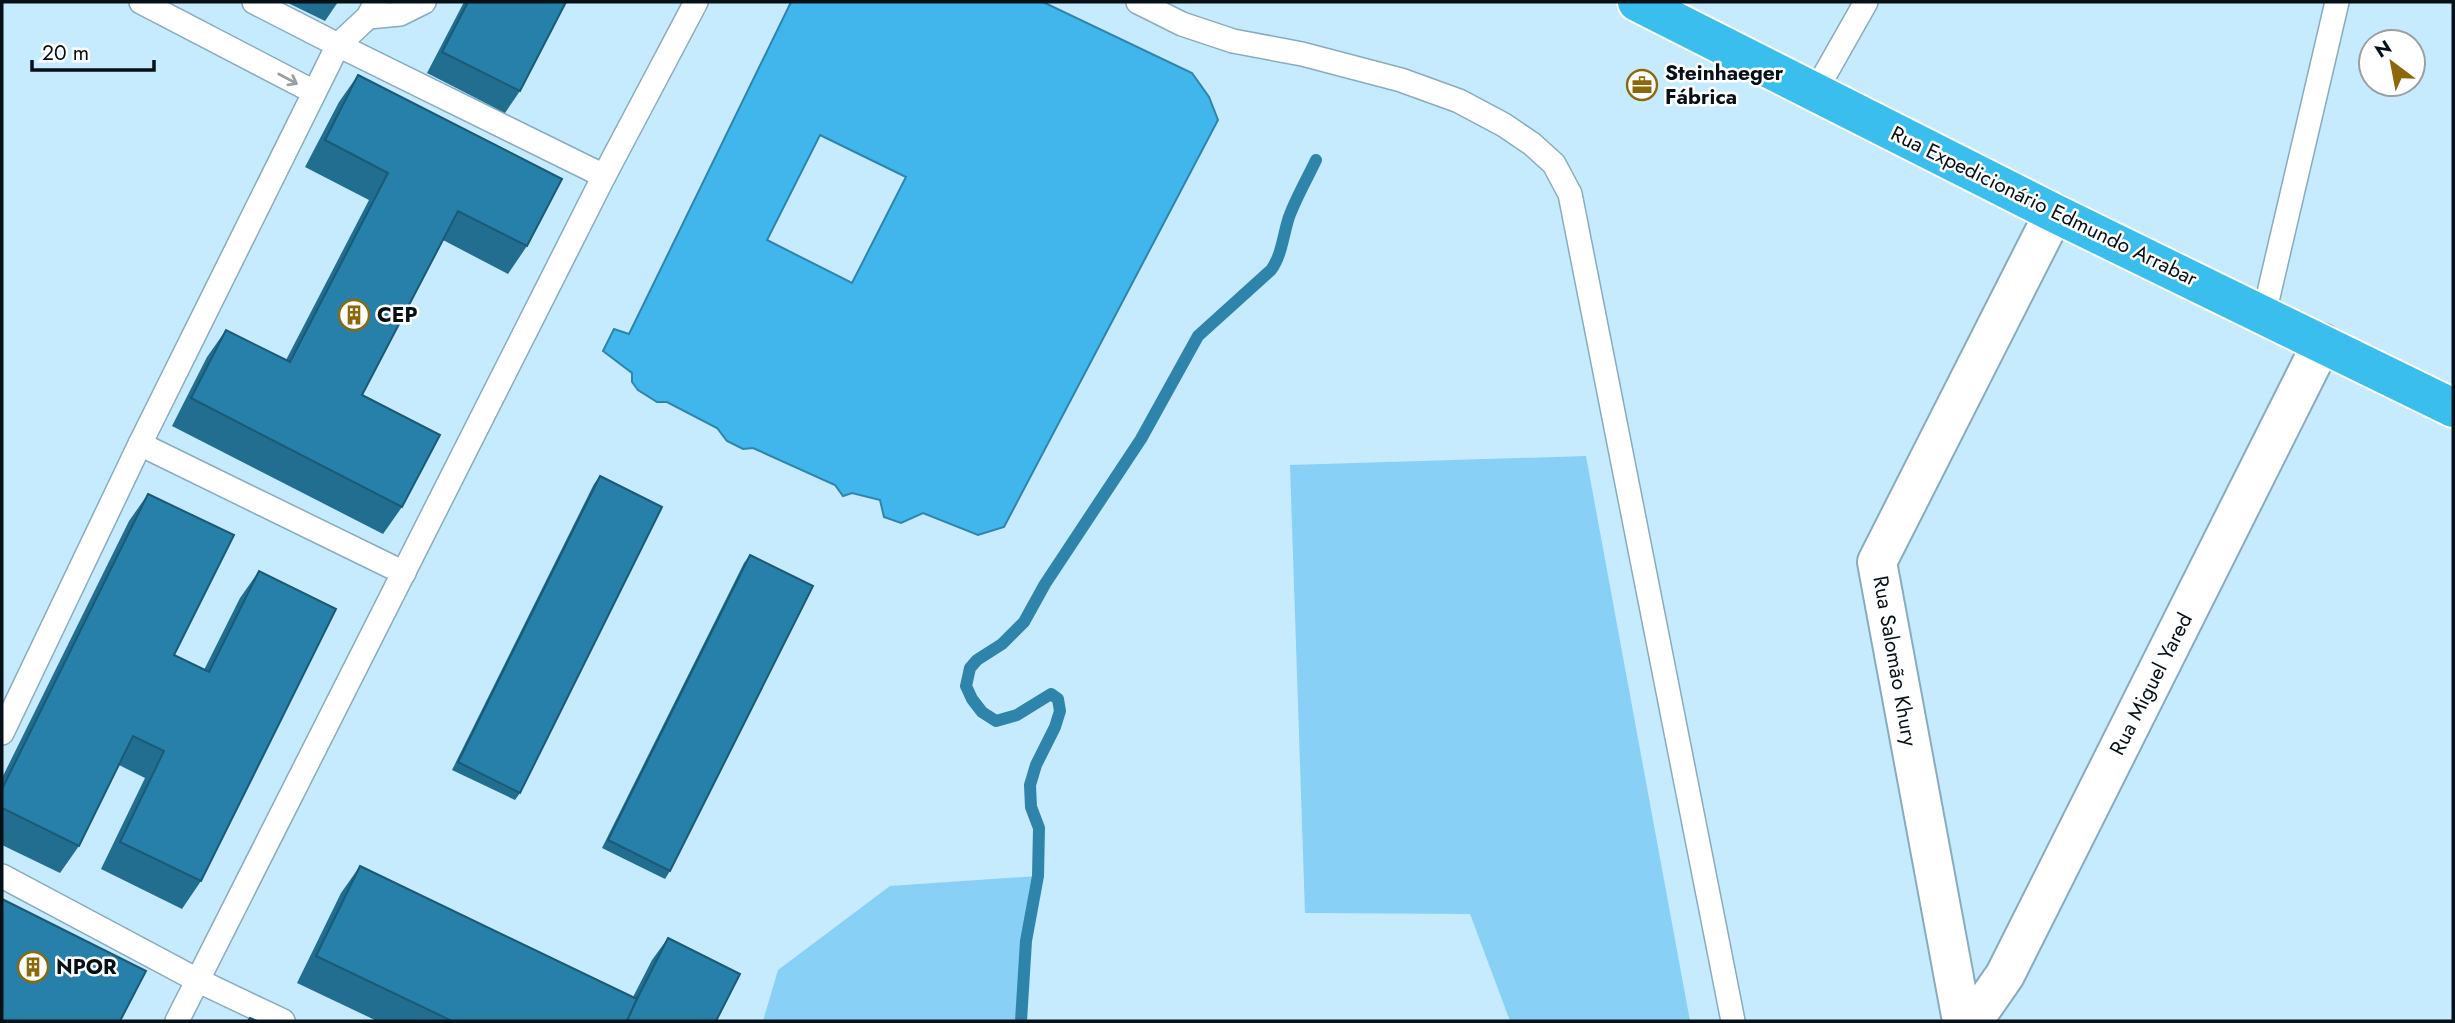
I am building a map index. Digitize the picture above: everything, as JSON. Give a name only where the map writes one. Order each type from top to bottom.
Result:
[{"type":"highway","name":"Rua Expedicionário Edmundo Arrabar","points":[[1637,2],[2054,212],[2453,408]]},
{"type":"street","name":"Rua Salomão Khury","points":[[1962,1021],[1877,562],[2054,212]]},
{"type":"street","name":"Rua Miguel Yared","points":[[1973,1021],[2004,975],[2322,343]]},
{"type":"lane","points":[[141,2],[314,92]]},
{"type":"lane","points":[[254,2],[604,176]]},
{"type":"lane","points":[[2,733],[140,444],[338,46],[372,9],[400,14],[424,2]]},
{"type":"lane","points":[[177,1021],[604,176],[696,2]]},
{"type":"lane","points":[[1138,2],[1182,24],[1220,37],[1302,54],[1389,77],[1458,101],[1523,138],[1554,164],[1570,194],[1733,1021]]},
{"type":"lane","points":[[1815,92],[1866,2]]},
{"type":"lane","points":[[2264,314],[2337,2]]},
{"type":"lane","points":[[140,444],[404,573]]},
{"type":"lane","points":[[2,876],[199,981],[283,1021]]},
{"type":"shaded area","points":[[791,2],[1043,2],[1192,73],[1209,97],[1218,120],[1004,527],[978,535],[923,513],[901,523],[884,517],[880,500],[852,493],[843,496],[835,485],[753,448],[743,449],[727,441],[717,428],[667,402],[657,402],[638,390],[632,382],[632,373],[603,351],[614,329],[629,334]],"holes":[[[820,135],[906,177],[852,283],[767,240]]]},
{"type":"shaded area","points":[[1586,456],[1690,1021],[1510,1021],[1470,914],[1305,913],[1290,465]]},
{"type":"shaded area","points":[[1038,876],[1026,941],[1021,1021],[763,1021],[778,970],[890,886]]},
{"type":"building","points":[[468,2],[566,2],[520,91],[442,52]]},
{"type":"building","name":"CEP","points":[[358,75],[562,179],[527,246],[458,211],[362,395],[440,435],[402,507],[191,398],[226,330],[290,362],[388,173],[325,140]]},
{"type":"building","points":[[600,476],[662,507],[520,793],[458,762]]},
{"type":"building","points":[[148,494],[234,535],[174,655],[209,672],[259,571],[336,609],[201,881],[120,842],[164,751],[133,736],[79,846],[2,808],[2,789]]},
{"type":"building","points":[[750,555],[813,586],[670,871],[608,840]]},
{"type":"building","points":[[360,866],[637,999],[627,1021],[452,1021],[316,956]]},
{"type":"building","points":[[2,899],[146,971],[120,1021],[2,1021]]},
{"type":"building","points":[[668,938],[740,974],[716,1021],[627,1021]]},
{"type":"waterway","points":[[1021,1021],[1026,941],[1038,876],[1039,828],[1031,807],[1030,785],[1060,711],[1058,699],[1051,694],[1017,715],[996,721],[982,712],[972,699],[966,686],[970,668],[977,660],[1002,644],[1024,622],[1045,584],[1141,439],[1198,336],[1271,270],[1280,251],[1292,210],[1316,160]]},
{"type":"place","name":"Steinhaeger Fábrica","points":[[1642,85]]},
{"type":"place","name":"CEP","points":[[354,315]]},
{"type":"place","name":"NPOR","points":[[33,967]]}]
